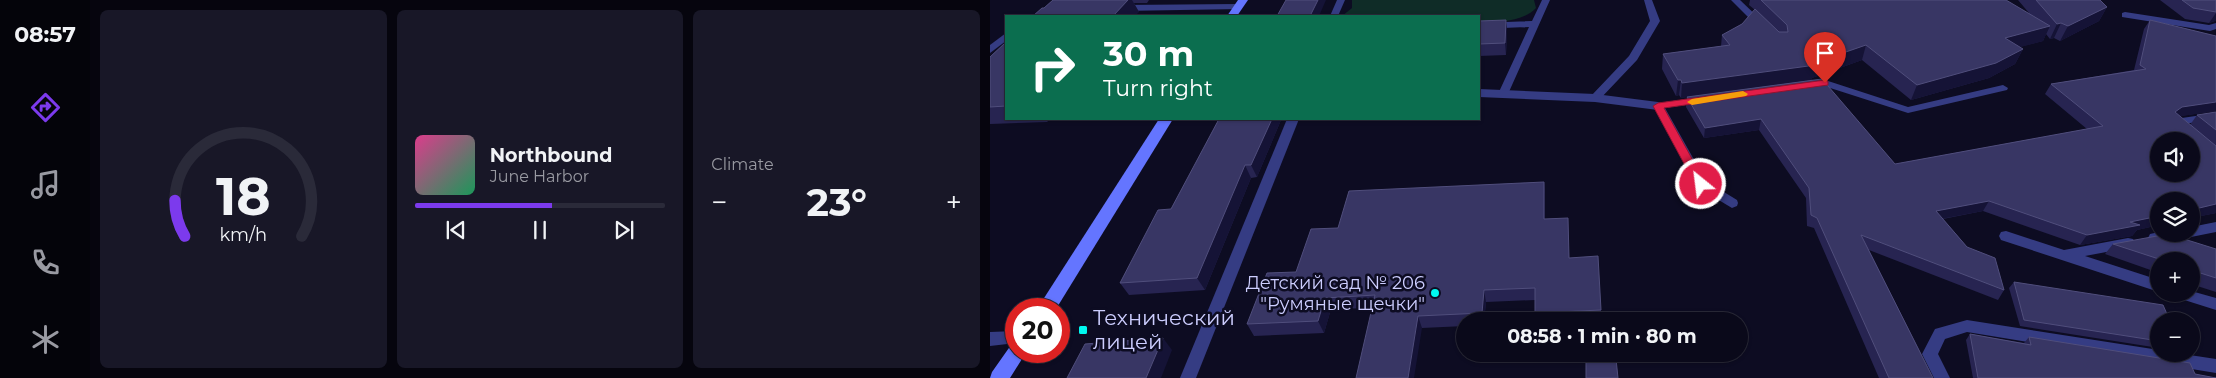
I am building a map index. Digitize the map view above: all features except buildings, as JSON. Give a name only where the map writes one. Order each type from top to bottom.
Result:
[{"type":"street","points":[[1480,93],[1595,98],[1658,106]]},
{"type":"street","points":[[1053,298],[1165,120]]},
{"type":"street","points":[[999,378],[1010,363]]},
{"type":"lane","points":[[1334,15],[1340,0]]},
{"type":"lane","points":[[1503,94],[1546,0]]},
{"type":"lane","points":[[1595,98],[1633,58],[1655,21],[1648,0]]},
{"type":"lane","points":[[1735,0],[1767,31]]},
{"type":"lane","points":[[1115,8],[1238,8]]},
{"type":"lane","points":[[2125,15],[2210,28],[2216,26]]},
{"type":"lane","points":[[1480,26],[1535,24]]},
{"type":"lane","points":[[990,50],[1005,37]]},
{"type":"lane","points":[[1796,87],[1825,83],[1908,110],[2004,88]]},
{"type":"lane","points":[[1709,99],[1658,106],[1701,184],[1732,203]]},
{"type":"lane","points":[[2187,132],[2175,122],[2216,116]]},
{"type":"lane","points":[[1188,378],[1293,120]]},
{"type":"lane","points":[[2200,230],[2216,227]]},
{"type":"lane","points":[[2006,236],[2150,283]]},
{"type":"lane","points":[[2062,255],[2150,239]]},
{"type":"lane","points":[[2200,299],[2216,304]]},
{"type":"lane","points":[[1942,378],[1930,354],[1940,334],[1967,326],[2216,366]]},
{"type":"lane","points":[[990,339],[1005,338]]},
{"type":"green space","points":[[1352,0],[1534,0],[1536,8],[1531,13],[1517,19],[1480,23],[1480,15],[1343,15],[1352,8]]},
{"type":"slow traffic","points":[[1692,102],[1743,94]]},
{"type":"place","name":"Детский сад № 206 \"Румяные щечки\"","points":[[1435,293]]},
{"type":"place","name":"Технический лицей","points":[[1083,330]]},
{"type":"route","points":[[1701,184],[1658,106],[1825,83]]}]
